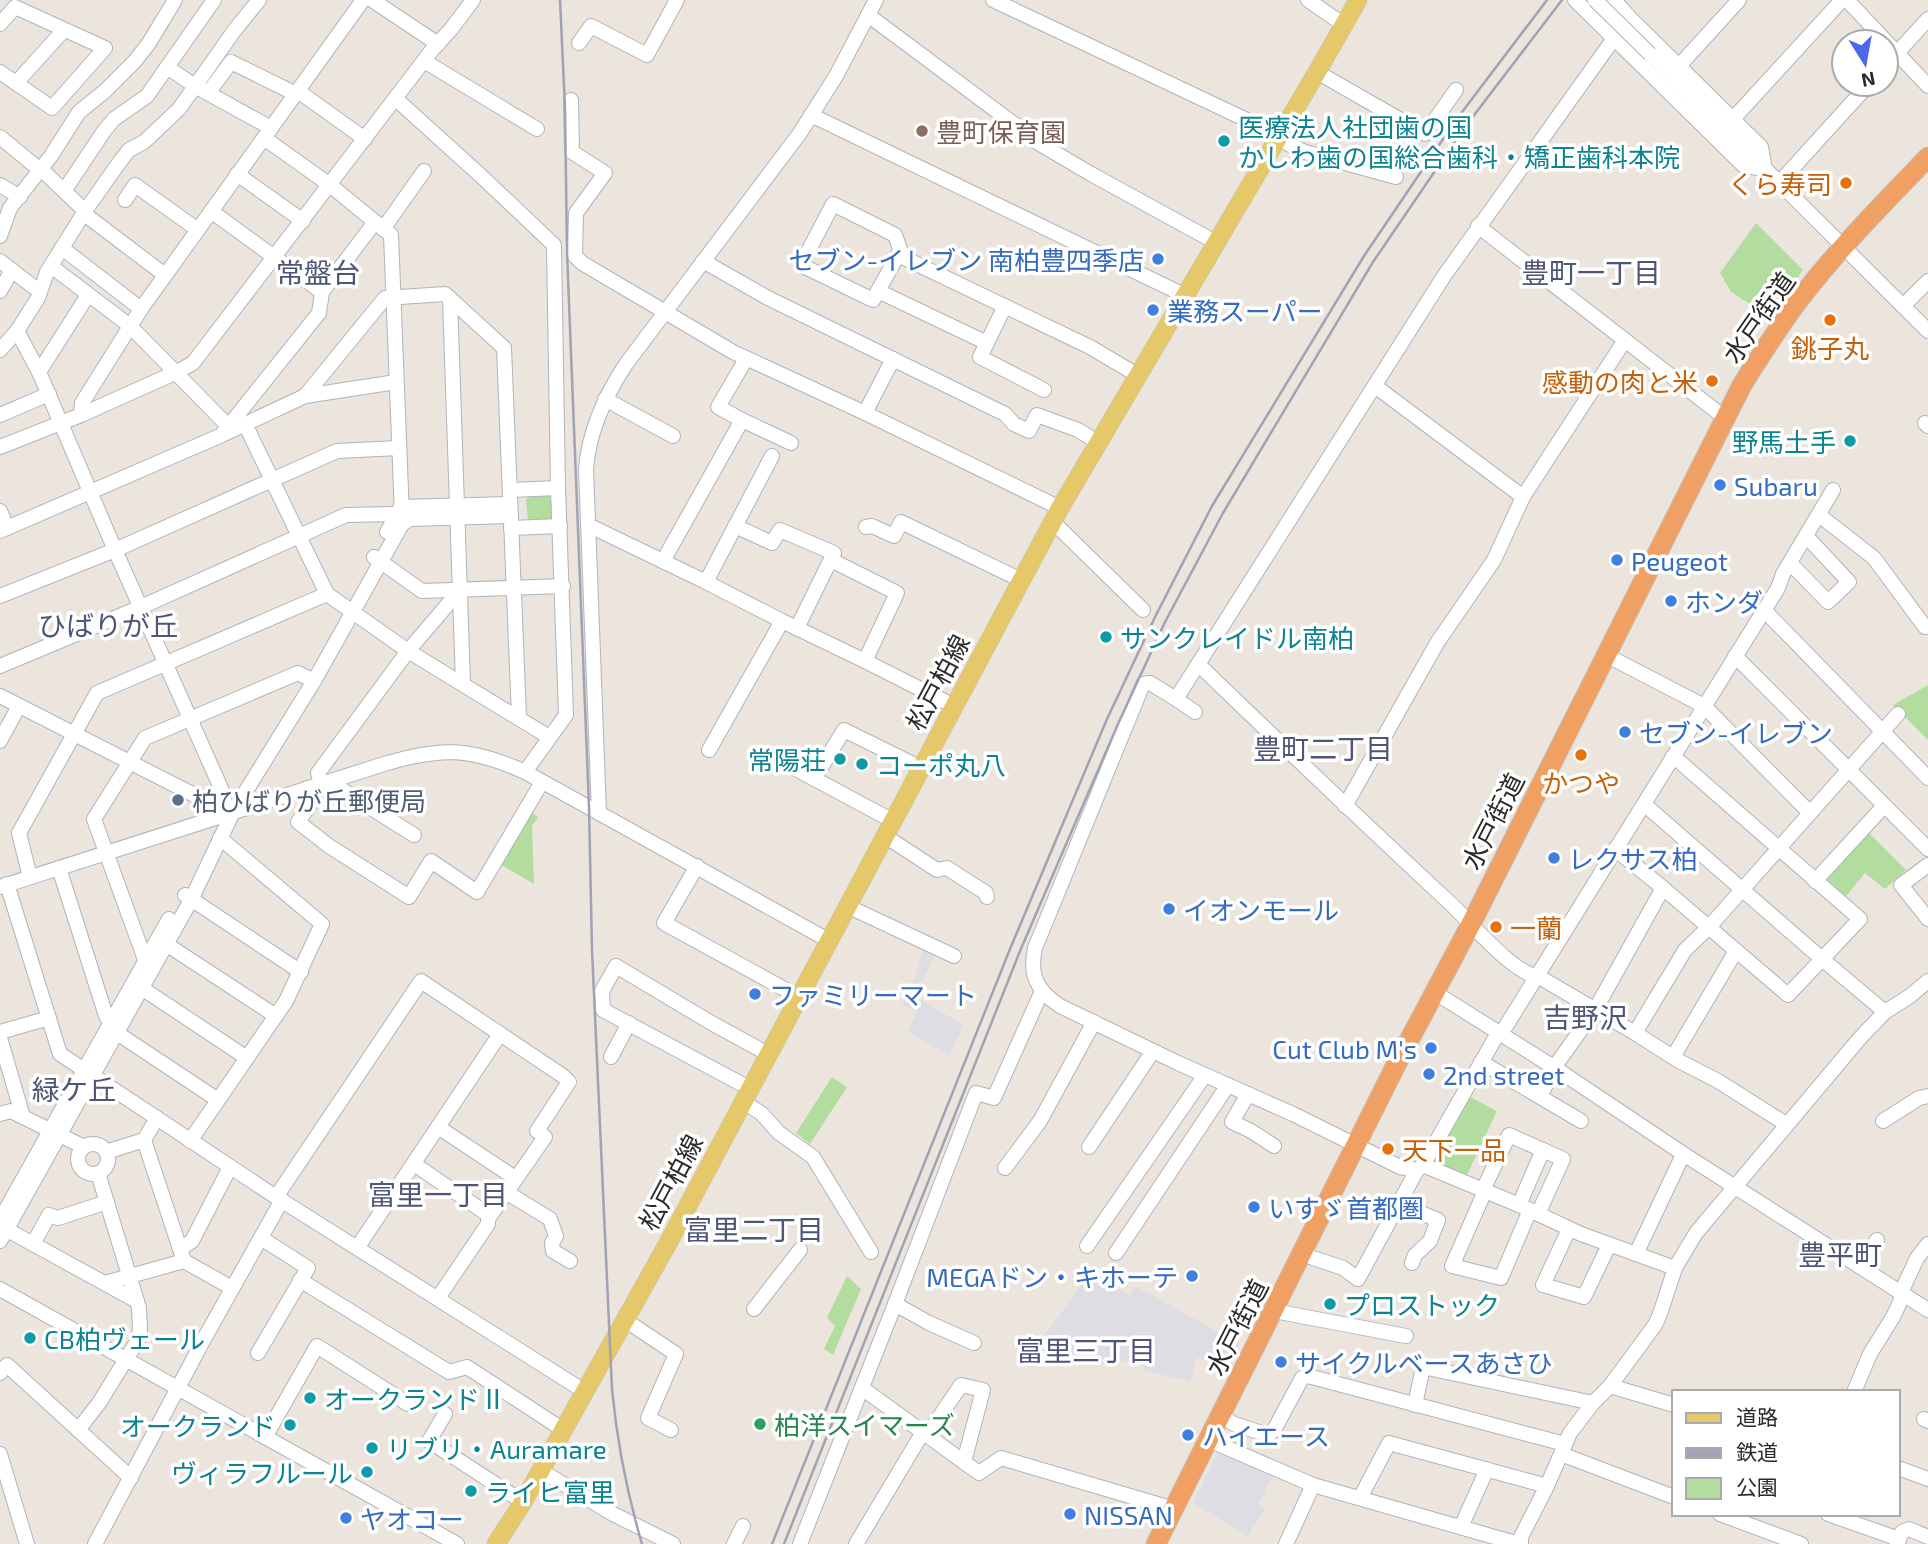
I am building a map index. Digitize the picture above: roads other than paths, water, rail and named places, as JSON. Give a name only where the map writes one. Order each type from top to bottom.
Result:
[{"type":"highway","name":"水戸街道","points":[[1157,1544],[1742,385],[1802,296],[1928,157]]},
{"type":"main road","name":"松戸柏線","points":[[496,1544],[523,1502],[625,1320],[1057,515],[1358,0]]},
{"type":"street","points":[[0,236],[10,208],[41,170],[79,112],[135,61],[175,0]]},
{"type":"street","points":[[64,191],[114,119],[147,96],[214,0]]},
{"type":"street","points":[[0,350],[17,331],[38,298],[51,266],[84,212],[129,150],[144,142],[179,109],[259,0]]},
{"type":"street","points":[[81,415],[82,403],[130,326],[363,0]]},
{"type":"street","points":[[372,0],[438,44]]},
{"type":"street","points":[[0,447],[81,415],[193,363],[473,0]]},
{"type":"street","points":[[579,43],[591,26],[648,55],[677,0]]},
{"type":"street","points":[[599,813],[586,468],[596,422],[605,399],[626,364],[800,134],[836,76],[876,0]]},
{"type":"street","points":[[993,0],[1268,130],[1305,152],[1396,177]]},
{"type":"street","points":[[1308,0],[1344,25]]},
{"type":"street","points":[[1575,0],[1744,166],[1765,169]]},
{"type":"street","points":[[1595,0],[1928,331]]},
{"type":"street","points":[[1614,0],[1761,147],[1765,169]]},
{"type":"street","points":[[1176,699],[1419,314],[1635,0]]},
{"type":"street","points":[[1679,66],[1739,0]]},
{"type":"street","points":[[1733,119],[1844,0],[1872,28]]},
{"type":"street","points":[[0,24],[15,7],[105,48],[52,108],[0,72]]},
{"type":"street","points":[[868,15],[1014,124],[1038,135],[1035,141],[1217,243]]},
{"type":"street","points":[[1900,50],[1928,19]]},
{"type":"street","points":[[16,83],[64,30]]},
{"type":"street","points":[[1900,56],[1928,86]]},
{"type":"street","points":[[424,61],[537,129]]},
{"type":"street","points":[[208,93],[231,62],[297,93],[365,138]]},
{"type":"street","points":[[148,967],[166,944],[215,828],[310,679],[400,515],[391,235],[268,133],[167,67]]},
{"type":"street","points":[[1317,72],[1425,134],[1456,90]]},
{"type":"street","points":[[1779,183],[1856,98]]},
{"type":"street","points":[[396,99],[554,245],[558,488],[566,715],[525,772]]},
{"type":"street","points":[[571,100],[572,152],[605,173],[576,213],[575,256],[582,263],[746,359],[865,413],[1057,515],[1143,610]]},
{"type":"street","points":[[811,116],[1186,296]]},
{"type":"street","points":[[0,137],[41,170],[84,212],[165,275]]},
{"type":"street","points":[[225,430],[319,313],[322,292],[424,171]]},
{"type":"street","points":[[237,174],[303,221]]},
{"type":"street","points":[[0,185],[20,197]]},
{"type":"street","points":[[125,200],[135,185],[198,230]]},
{"type":"street","points":[[834,204],[895,235],[900,249],[898,254],[873,300],[801,265],[834,204]]},
{"type":"street","points":[[211,211],[322,292]]},
{"type":"street","points":[[1478,226],[1725,418]]},
{"type":"street","points":[[62,248],[141,310]]},
{"type":"street","points":[[898,254],[1090,347],[1139,376]]},
{"type":"street","points":[[703,261],[768,298],[1004,414],[1014,424],[1029,431],[1037,415],[1078,430],[1099,443]]},
{"type":"street","points":[[0,291],[6,266],[40,292]]},
{"type":"street","points":[[51,266],[130,326],[177,372],[225,430]]},
{"type":"street","points":[[1903,306],[1928,281]]},
{"type":"street","points":[[878,291],[987,343]]},
{"type":"street","points":[[305,396],[385,298],[445,294],[504,348],[519,718]]},
{"type":"street","points":[[39,372],[88,295]]},
{"type":"street","points":[[450,299],[463,684]]},
{"type":"street","points":[[1005,306],[980,357],[1044,390]]},
{"type":"street","points":[[17,331],[49,394],[142,607],[220,786],[227,812],[220,838],[2,1229],[137,1301]]},
{"type":"street","points":[[1346,806],[1437,643],[1494,560],[1523,497],[1625,340]]},
{"type":"street","points":[[746,359],[718,407],[791,443]]},
{"type":"street","points":[[865,413],[893,359]]},
{"type":"street","points":[[0,511],[4,529],[305,396],[396,382]]},
{"type":"street","points":[[1375,386],[1523,497]]},
{"type":"street","points":[[0,415],[49,394]]},
{"type":"street","points":[[605,399],[673,436]]},
{"type":"street","points":[[663,561],[742,420]]},
{"type":"street","points":[[245,424],[327,594],[408,651],[549,737]]},
{"type":"street","points":[[0,596],[115,550],[337,451],[399,448]]},
{"type":"street","points":[[706,582],[772,456]]},
{"type":"street","points":[[510,509],[558,488]]},
{"type":"street","points":[[1303,1253],[1343,1268],[1358,1279],[1481,1062],[1778,589],[1833,490]]},
{"type":"street","points":[[0,666],[142,607],[346,515],[400,515],[410,519],[457,511],[510,509],[560,526]]},
{"type":"street","points":[[1819,515],[1874,558],[1926,627],[1928,626]]},
{"type":"street","points":[[866,527],[872,526],[894,536],[901,522],[1021,580]]},
{"type":"street","points":[[588,525],[954,706]]},
{"type":"street","points":[[735,526],[772,543],[780,530],[834,553],[797,628]]},
{"type":"street","points":[[1790,564],[1828,602],[1849,582],[1807,537]]},
{"type":"street","points":[[377,559],[422,592],[563,586]]},
{"type":"street","points":[[831,560],[897,593],[865,661]]},
{"type":"street","points":[[460,590],[408,651],[318,773],[320,784],[298,822],[329,846],[409,897],[431,861],[477,892],[542,782]]},
{"type":"street","points":[[30,877],[19,833],[97,693],[327,594]]},
{"type":"street","points":[[1764,610],[1928,778]]},
{"type":"street","points":[[709,750],[782,621]]},
{"type":"street","points":[[1606,655],[1704,706],[1810,813]]},
{"type":"street","points":[[1735,656],[1928,849]]},
{"type":"street","points":[[1198,664],[1521,970],[1541,978],[1718,1081],[1786,1125]]},
{"type":"street","points":[[148,967],[94,820],[145,738],[298,673],[310,679]]},
{"type":"street","points":[[1195,712],[1150,683],[1143,684],[1035,948],[1031,963],[1042,991],[1060,1006],[1293,1114],[1400,1167],[1420,1168],[1484,1190],[1569,1229],[1675,1268]]},
{"type":"street","points":[[0,696],[227,812]]},
{"type":"street","points":[[0,741],[19,706]]},
{"type":"street","points":[[1635,1033],[1685,950],[1709,927],[1898,714]]},
{"type":"street","points":[[814,779],[844,730],[921,768]]},
{"type":"street","points":[[584,1391],[279,1199],[60,1054],[4,886],[227,812],[410,756],[446,751],[484,756],[525,772],[828,940]]},
{"type":"street","points":[[1615,849],[1788,995],[1860,919],[1673,756]]},
{"type":"street","points":[[783,762],[889,828],[937,870],[947,868],[986,893],[987,897]]},
{"type":"street","points":[[320,784],[336,786],[414,835]]},
{"type":"street","points":[[1644,804],[1885,1012]]},
{"type":"street","points":[[1815,881],[1884,806]]},
{"type":"street","points":[[190,1140],[286,1001],[322,924],[220,838]]},
{"type":"street","points":[[1928,865],[1901,885],[1928,919]]},
{"type":"street","points":[[697,866],[664,923],[799,996]]},
{"type":"street","points":[[60,868],[106,1016],[114,1027],[218,1100]]},
{"type":"street","points":[[1540,1096],[1555,1068],[1595,1010],[1663,888]]},
{"type":"street","points":[[187,897],[300,972]]},
{"type":"street","points":[[847,906],[954,956]]},
{"type":"street","points":[[166,944],[276,1016]]},
{"type":"street","points":[[1673,1057],[1736,951]]},
{"type":"street","points":[[768,1054],[616,966],[601,991],[603,1010],[629,1023],[746,1095],[779,1133],[813,1157],[871,1252]]},
{"type":"street","points":[[94,1544],[261,1238],[279,1199],[421,981],[569,1082],[537,1131],[545,1137],[515,1178],[490,1216],[488,1224],[438,1298]]},
{"type":"street","points":[[1521,1544],[1521,1537],[1579,1419],[1610,1386],[1654,1325],[1675,1268],[1696,1233],[1885,1012],[1928,981]]},
{"type":"street","points":[[137,986],[247,1058]]},
{"type":"street","points":[[800,1544],[976,1093],[994,1098],[1042,991]]},
{"type":"street","points":[[1434,992],[1928,1310]]},
{"type":"street","points":[[0,1032],[49,1018]]},
{"type":"street","points":[[1005,1168],[1040,1121],[1094,1022]]},
{"type":"street","points":[[611,1057],[629,1023]]},
{"type":"street","points":[[357,1248],[499,1034]]},
{"type":"street","points":[[0,1038],[23,1117]]},
{"type":"street","points":[[1089,1147],[1153,1051]]},
{"type":"street","points":[[1481,1062],[1581,1121]]},
{"type":"street","points":[[1087,1246],[1205,1075]]},
{"type":"street","points":[[1116,1253],[1228,1085]]},
{"type":"street","points":[[1248,1094],[1232,1122],[1274,1146]]},
{"type":"street","points":[[1883,1121],[1919,1098],[1928,1096]]},
{"type":"street","points":[[0,1114],[11,1111],[84,1147]]},
{"type":"street","points":[[106,1152],[144,1140],[157,1118]]},
{"type":"street","points":[[438,1127],[515,1178]]},
{"type":"street","points":[[1529,1210],[1563,1159],[1543,1150],[1509,1135],[1452,1266],[1501,1278],[1529,1210],[1543,1150]]},
{"type":"street","points":[[144,1140],[182,1255],[232,1288]]},
{"type":"street","points":[[97,1144],[106,1152],[108,1163],[103,1171],[91,1174],[85,1172],[79,1164],[79,1154],[84,1147],[97,1144]]},
{"type":"street","points":[[1636,1254],[1685,1155]]},
{"type":"street","points":[[414,1164],[490,1216]]},
{"type":"street","points":[[105,1283],[182,1255],[230,1167]]},
{"type":"street","points":[[78,1430],[127,1360],[138,1340],[140,1329],[137,1301],[98,1173]]},
{"type":"street","points":[[506,1192],[550,1219],[556,1236],[552,1243],[553,1251],[570,1261]]},
{"type":"street","points":[[33,1244],[49,1214],[58,1219],[107,1202]]},
{"type":"street","points":[[1399,1204],[1438,1220],[1430,1241],[1415,1255],[1412,1263]]},
{"type":"street","points":[[1569,1229],[1543,1285],[1584,1297],[1609,1245]]},
{"type":"street","points":[[258,1353],[308,1268],[261,1238]]},
{"type":"street","points":[[1859,1266],[1877,1240]]},
{"type":"street","points":[[1855,1390],[1870,1354],[1893,1317],[1917,1258],[1928,1244]]},
{"type":"street","points":[[754,1309],[800,1250]]},
{"type":"street","points":[[300,1280],[449,1372],[467,1367],[562,1429]]},
{"type":"street","points":[[0,1289],[457,1544]]},
{"type":"street","points":[[895,1304],[929,1324],[974,1343]]},
{"type":"street","points":[[1274,1311],[1406,1336]]},
{"type":"street","points":[[625,1320],[676,1354],[649,1418],[671,1430]]},
{"type":"street","points":[[265,1437],[317,1346],[408,1404]]},
{"type":"street","points":[[0,1373],[7,1365],[131,1478]]},
{"type":"street","points":[[1415,1405],[1423,1367],[1593,1402]]},
{"type":"street","points":[[1221,1416],[1234,1424],[1268,1435],[1274,1430],[1302,1378],[1308,1376],[1563,1449],[1672,1496]]},
{"type":"street","points":[[856,1544],[925,1434],[961,1385],[983,1391],[964,1462]]},
{"type":"street","points":[[1610,1386],[1672,1404]]},
{"type":"street","points":[[862,1388],[979,1473],[1001,1458],[1174,1509]]},
{"type":"street","points":[[445,1414],[429,1441],[523,1502]]},
{"type":"street","points":[[1209,1440],[1313,1485],[1521,1544],[1532,1544]]},
{"type":"street","points":[[1360,1498],[1389,1443],[1547,1486]]},
{"type":"street","points":[[0,1454],[27,1544]]},
{"type":"street","points":[[1461,1527],[1487,1469]]},
{"type":"street","points":[[1900,1469],[1928,1479]]},
{"type":"street","points":[[540,1470],[612,1514],[673,1544]]},
{"type":"street","points":[[1286,1544],[1313,1485]]},
{"type":"street","points":[[1725,1516],[1801,1544]]},
{"type":"street","points":[[1833,1516],[1898,1541],[1902,1532],[1909,1529],[1928,1537]]},
{"type":"street","points":[[734,1544],[743,1526]]},
{"type":"railway","points":[[560,0],[592,950],[612,1389],[623,1467],[642,1544]]},
{"type":"railway","points":[[772,1544],[1010,949],[1107,719],[1156,615],[1212,506],[1364,256],[1456,120],[1547,0]]},
{"type":"railway","points":[[784,1544],[1020,951],[1165,622],[1223,513],[1373,262],[1465,127],[1562,0]]},
{"type":"place","name":"豊町保育園","points":[[922,131]]},
{"type":"place","name":"医療法人社団歯の国 かしわ歯の国総合歯科・矯正歯科本院","points":[[1224,141]]},
{"type":"place","name":"くら寿司","points":[[1846,183]]},
{"type":"place","name":"セブン-イレブン 南柏豊四季店","points":[[1158,259]]},
{"type":"place","name":"業務スーパー","points":[[1153,310]]},
{"type":"place","name":"銚子丸","points":[[1830,320]]},
{"type":"place","name":"感動の肉と米","points":[[1712,381]]},
{"type":"place","name":"野馬土手","points":[[1850,441]]},
{"type":"place","name":"Subaru","points":[[1720,485]]},
{"type":"place","name":"Peugeot","points":[[1617,560]]},
{"type":"place","name":"ホンダ","points":[[1671,601]]},
{"type":"place","name":"サンクレイドル南柏","points":[[1106,637]]},
{"type":"place","name":"セブン-イレブン","points":[[1625,732]]},
{"type":"place","name":"かつや","points":[[1581,755]]},
{"type":"place","name":"常陽荘","points":[[840,759]]},
{"type":"place","name":"コーポ丸八","points":[[862,764]]},
{"type":"place","name":"柏ひばりが丘郵便局","points":[[178,800]]},
{"type":"place","name":"レクサス柏","points":[[1554,858]]},
{"type":"place","name":"イオンモール","points":[[1169,909]]},
{"type":"place","name":"一蘭","points":[[1496,927]]},
{"type":"place","name":"ファミリーマート","points":[[755,994]]},
{"type":"place","name":"Cut Club M's","points":[[1431,1048]]},
{"type":"place","name":"2nd street","points":[[1429,1074]]},
{"type":"place","name":"天下一品","points":[[1388,1149]]},
{"type":"place","name":"いすゞ首都圏","points":[[1254,1207]]},
{"type":"place","name":"MEGAドン・キホーテ","points":[[1192,1276]]},
{"type":"place","name":"プロストック","points":[[1330,1304]]},
{"type":"place","name":"CB柏ヴェール","points":[[30,1338]]},
{"type":"place","name":"サイクルベースあさひ","points":[[1281,1362]]},
{"type":"place","name":"オークランドⅡ","points":[[310,1398]]},
{"type":"place","name":"柏洋スイマーズ","points":[[760,1424]]},
{"type":"place","name":"オークランド","points":[[290,1425]]},
{"type":"place","name":"ハイエース","points":[[1188,1435]]},
{"type":"place","name":"リブリ・Auramare","points":[[372,1448]]},
{"type":"place","name":"ヴィラフルール","points":[[367,1472]]},
{"type":"place","name":"ライヒ富里","points":[[471,1491]]},
{"type":"place","name":"NISSAN","points":[[1070,1514]]},
{"type":"place","name":"ヤオコー","points":[[346,1518]]},
{"type":"district","name":"常盤台","points":[[318,272]]},
{"type":"district","name":"豊町一丁目","points":[[1591,272]]},
{"type":"district","name":"ひばりが丘","points":[[108,625]]},
{"type":"district","name":"豊町二丁目","points":[[1323,748]]},
{"type":"district","name":"吉野沢","points":[[1585,1017]]},
{"type":"district","name":"緑ケ丘","points":[[74,1089]]},
{"type":"district","name":"富里一丁目","points":[[438,1194]]},
{"type":"district","name":"富里二丁目","points":[[754,1229]]},
{"type":"district","name":"豊平町","points":[[1840,1254]]},
{"type":"district","name":"富里三丁目","points":[[1086,1350]]}]
